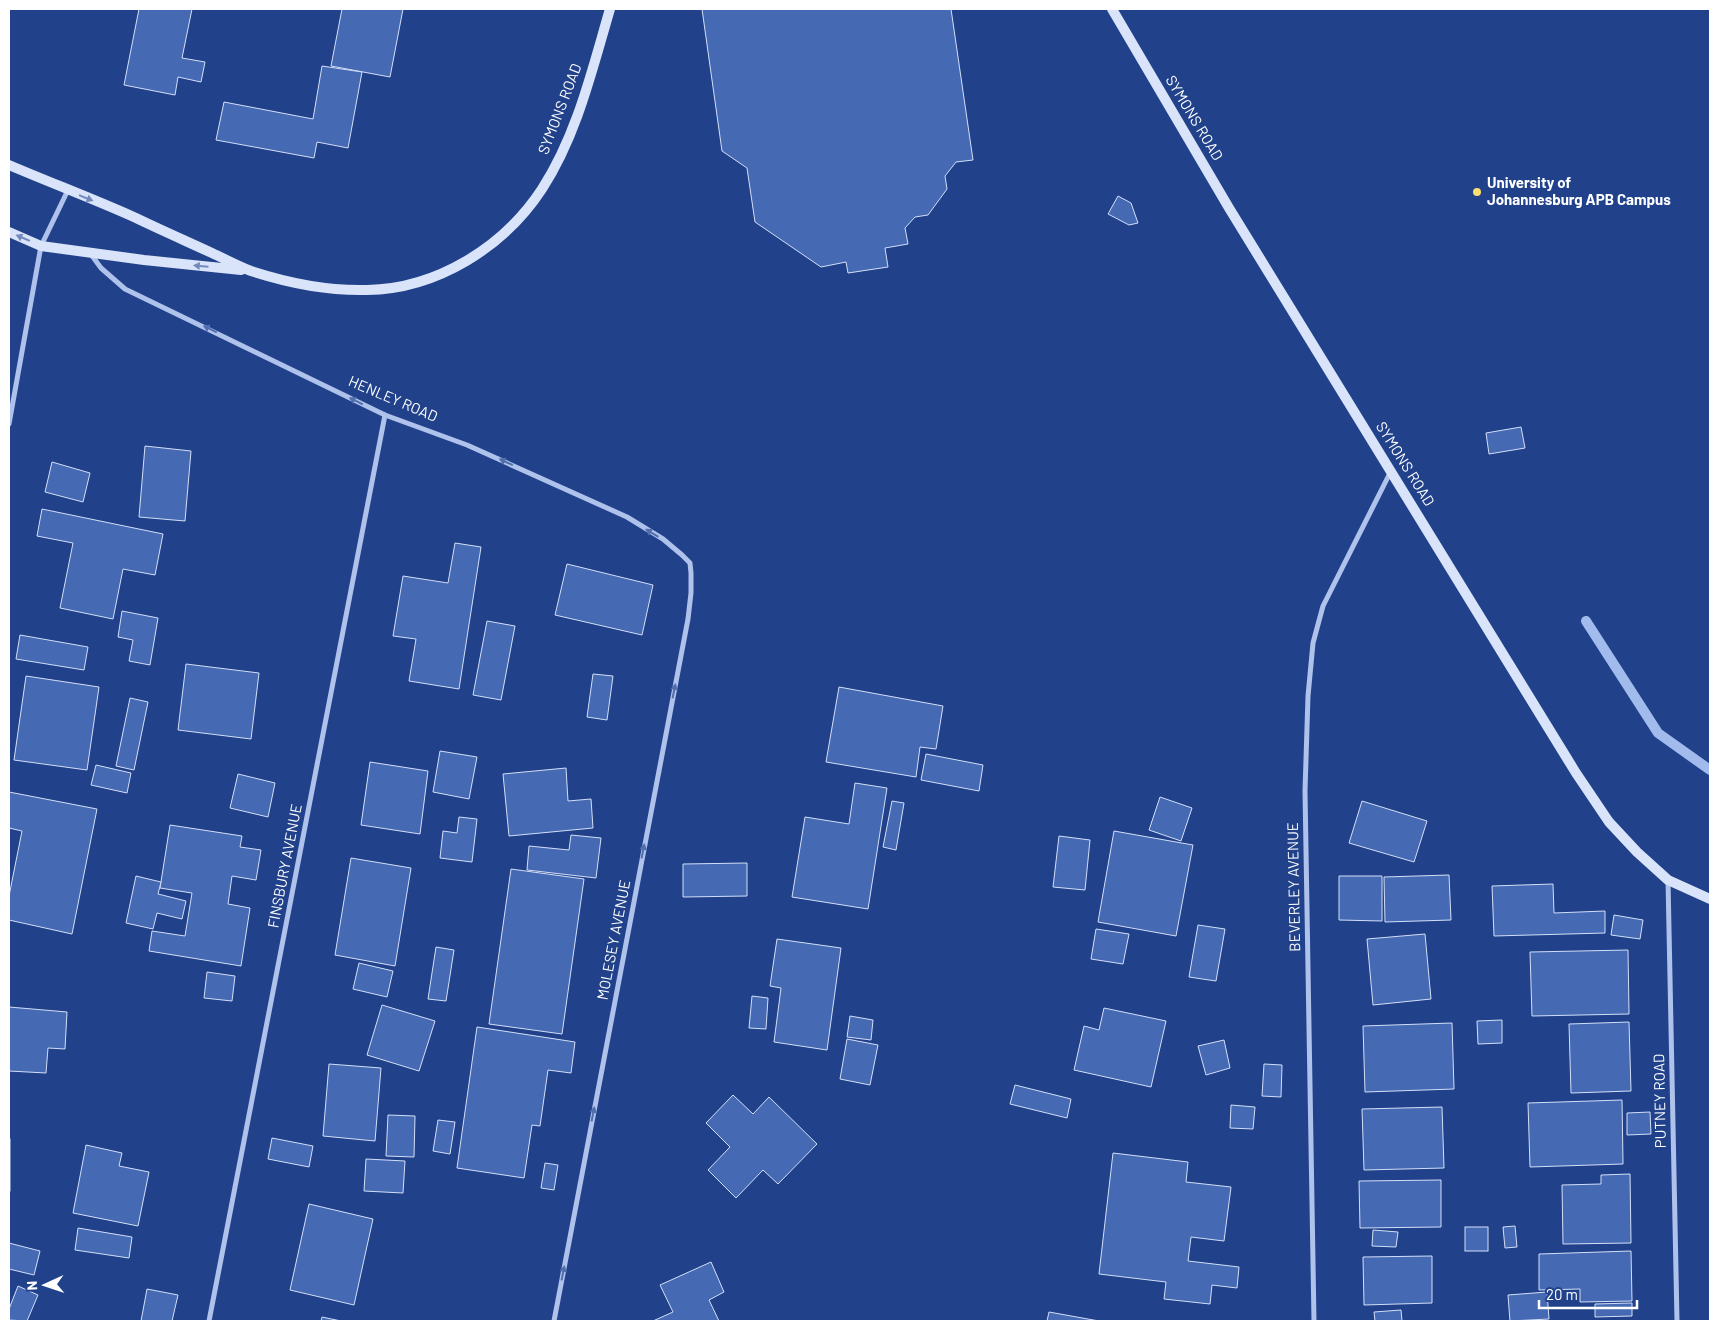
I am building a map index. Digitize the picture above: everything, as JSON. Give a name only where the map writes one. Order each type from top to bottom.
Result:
[{"type":"main road","name":"SYMONS ROAD","points":[[249,270],[306,285],[333,289],[368,290],[394,288],[428,278],[481,253],[526,211],[542,188],[564,148],[582,103],[610,9]]},
{"type":"main road","name":"SYMONS ROAD","points":[[1112,9],[1234,216],[1576,773],[1609,822],[1637,852],[1668,880],[1710,899]]},
{"type":"main road","points":[[9,165],[129,215],[249,270]]},
{"type":"main road","points":[[9,232],[42,246],[189,265],[249,270]]},
{"type":"street","points":[[9,424],[42,246],[68,190]]},
{"type":"street","name":"HENLEY ROAD","points":[[90,253],[101,268],[125,289],[385,415],[467,444],[627,517],[662,539],[690,563]]},
{"type":"street","name":"FINSBURY AVENUE","points":[[209,1321],[385,415]]},
{"type":"street","name":"BEVERLEY AVENUE","points":[[1314,1321],[1305,791],[1313,643],[1323,606],[1391,470]]},
{"type":"street","name":"MOLESEY AVENUE","points":[[554,1321],[688,619],[691,583],[690,563]]},
{"type":"street","name":"PUTNEY ROAD","points":[[1668,880],[1677,1321]]},
{"type":"building","points":[[139,9],[192,9],[182,58],[205,62],[201,82],[178,77],[175,95],[124,85]]},
{"type":"building","points":[[342,9],[403,9],[390,77],[331,66]]},
{"type":"building","points":[[702,9],[951,9],[973,160],[956,162],[945,176],[947,189],[928,215],[915,217],[905,228],[908,244],[885,248],[888,267],[848,273],[846,262],[821,267],[755,222],[747,168],[722,151]]},
{"type":"building","points":[[322,66],[362,72],[348,148],[317,142],[314,158],[216,140],[224,102],[313,119]]},
{"type":"building","points":[[1118,196],[1131,203],[1138,223],[1129,225],[1108,214]]},
{"type":"building","points":[[1521,427],[1525,448],[1489,454],[1486,433]]},
{"type":"building","points":[[145,446],[191,451],[185,521],[139,517]]},
{"type":"building","points":[[52,462],[90,473],[83,502],[45,492]]},
{"type":"building","points":[[42,509],[163,534],[155,575],[123,569],[113,619],[60,608],[73,543],[37,536]]},
{"type":"building","points":[[455,543],[481,547],[459,689],[409,681],[416,639],[393,636],[403,576],[448,583]]},
{"type":"building","points":[[567,564],[653,585],[642,635],[555,615]]},
{"type":"building","points":[[122,611],[158,618],[150,665],[129,661],[133,640],[118,637]]},
{"type":"building","points":[[487,621],[515,626],[501,700],[473,695]]},
{"type":"building","points":[[20,635],[88,647],[84,670],[16,659]]},
{"type":"building","points":[[186,664],[259,673],[251,739],[178,730]]},
{"type":"building","points":[[593,674],[613,676],[607,720],[587,717]]},
{"type":"building","points":[[26,676],[99,687],[87,770],[14,760]]},
{"type":"building","points":[[839,687],[943,706],[936,749],[920,747],[916,777],[826,762]]},
{"type":"building","points":[[130,698],[148,702],[134,770],[116,766]]},
{"type":"building","points":[[440,751],[477,757],[469,799],[433,792]]},
{"type":"building","points":[[926,754],[983,765],[979,791],[921,780]]},
{"type":"building","points":[[370,762],[428,771],[420,834],[361,825]]},
{"type":"building","points":[[96,765],[131,773],[127,793],[91,785]]},
{"type":"building","points":[[566,768],[568,801],[591,799],[593,828],[509,836],[503,774]]},
{"type":"building","points":[[238,774],[275,783],[268,817],[230,808]]},
{"type":"building","points":[[855,783],[887,788],[868,909],[792,897],[805,817],[849,824]]},
{"type":"building","points":[[9,792],[97,809],[72,934],[9,920],[9,896],[22,831],[9,828]]},
{"type":"building","points":[[1160,797],[1192,808],[1181,841],[1149,830]]},
{"type":"building","points":[[892,801],[904,803],[896,850],[883,847]]},
{"type":"building","points":[[1362,801],[1427,821],[1414,862],[1349,843]]},
{"type":"building","points":[[459,817],[477,819],[472,862],[440,858],[443,831],[457,833]]},
{"type":"building","points":[[170,825],[242,836],[240,847],[261,850],[256,880],[232,876],[228,904],[250,908],[241,966],[149,951],[152,931],[185,936],[192,893],[160,888]]},
{"type":"building","points":[[1114,831],[1193,845],[1176,936],[1098,922]]},
{"type":"building","points":[[571,835],[601,838],[596,878],[527,870],[529,846],[569,850]]},
{"type":"building","points":[[1059,836],[1090,840],[1085,890],[1053,887]]},
{"type":"building","points":[[351,858],[411,868],[395,966],[335,955]]},
{"type":"building","points":[[747,863],[747,896],[683,897],[683,864]]},
{"type":"building","points":[[511,869],[584,879],[562,1034],[489,1024]]},
{"type":"building","points":[[1449,875],[1451,920],[1385,922],[1384,877]]},
{"type":"building","points":[[136,876],[161,882],[158,894],[186,901],[182,919],[157,913],[153,929],[126,923]]},
{"type":"building","points":[[1339,876],[1382,876],[1382,921],[1339,920]]},
{"type":"building","points":[[1553,884],[1554,913],[1605,911],[1605,933],[1494,936],[1492,886]]},
{"type":"building","points":[[1614,915],[1643,920],[1640,939],[1611,935]]},
{"type":"building","points":[[1198,925],[1225,929],[1216,981],[1189,977]]},
{"type":"building","points":[[1096,929],[1129,934],[1123,964],[1091,959]]},
{"type":"building","points":[[1425,934],[1431,999],[1373,1005],[1367,939]]},
{"type":"building","points":[[777,939],[841,948],[827,1050],[774,1042],[781,988],[770,986]]},
{"type":"building","points":[[436,947],[454,950],[446,1001],[428,999]]},
{"type":"building","points":[[1628,950],[1629,1014],[1532,1016],[1530,952]]},
{"type":"building","points":[[359,963],[393,971],[387,997],[353,989]]},
{"type":"building","points":[[207,972],[235,976],[232,1001],[204,998]]},
{"type":"building","points":[[752,996],[768,998],[766,1029],[749,1028]]},
{"type":"building","points":[[382,1005],[435,1021],[419,1071],[367,1055]]},
{"type":"building","points":[[9,1007],[67,1012],[65,1049],[48,1048],[46,1073],[9,1071]]},
{"type":"building","points":[[1104,1008],[1166,1021],[1151,1087],[1074,1070],[1084,1026],[1099,1030]]},
{"type":"building","points":[[850,1016],[873,1020],[871,1040],[847,1037]]},
{"type":"building","points":[[1502,1020],[1502,1043],[1478,1044],[1477,1021]]},
{"type":"building","points":[[1629,1022],[1631,1091],[1571,1093],[1569,1024]]},
{"type":"building","points":[[1452,1023],[1454,1089],[1365,1092],[1363,1026]]},
{"type":"building","points":[[477,1027],[575,1042],[571,1073],[548,1070],[540,1126],[532,1125],[524,1178],[457,1168]]},
{"type":"building","points":[[847,1039],[878,1045],[870,1085],[840,1079]]},
{"type":"building","points":[[1224,1040],[1230,1068],[1206,1075],[1198,1046]]},
{"type":"building","points":[[329,1064],[381,1068],[375,1141],[323,1136]]},
{"type":"building","points":[[1264,1064],[1282,1065],[1281,1097],[1262,1096]]},
{"type":"building","points":[[1015,1085],[1071,1099],[1067,1118],[1010,1104]]},
{"type":"building","points":[[733,1095],[753,1114],[769,1097],[817,1144],[778,1184],[763,1170],[736,1198],[708,1170],[730,1147],[706,1123]]},
{"type":"building","points":[[1622,1100],[1623,1164],[1530,1167],[1528,1103]]},
{"type":"building","points":[[1231,1105],[1255,1107],[1253,1129],[1230,1128]]},
{"type":"building","points":[[1442,1107],[1444,1168],[1364,1170],[1362,1109]]},
{"type":"building","points":[[1650,1112],[1651,1134],[1627,1135],[1627,1113]]},
{"type":"building","points":[[388,1115],[415,1116],[414,1157],[386,1156]]},
{"type":"building","points":[[438,1120],[455,1122],[450,1154],[433,1151]]},
{"type":"building","points":[[272,1138],[313,1146],[309,1167],[268,1159]]},
{"type":"building","points":[[10,1139],[10,1191],[9,1191]]},
{"type":"building","points":[[86,1145],[122,1153],[119,1166],[149,1172],[138,1226],[73,1213]]},
{"type":"building","points":[[1113,1153],[1188,1162],[1186,1182],[1231,1187],[1224,1241],[1191,1237],[1188,1261],[1239,1267],[1237,1288],[1212,1285],[1210,1304],[1164,1299],[1166,1282],[1099,1274]]},
{"type":"building","points":[[366,1159],[405,1161],[403,1193],[364,1191]]},
{"type":"building","points":[[545,1163],[558,1165],[554,1190],[541,1188]]},
{"type":"building","points":[[1630,1174],[1631,1243],[1563,1244],[1562,1185],[1601,1184],[1601,1175]]},
{"type":"building","points":[[1441,1180],[1441,1227],[1360,1228],[1359,1181]]},
{"type":"building","points":[[309,1204],[373,1219],[354,1305],[290,1290]]},
{"type":"building","points":[[1515,1226],[1517,1247],[1505,1248],[1503,1227]]},
{"type":"building","points":[[1465,1227],[1488,1227],[1488,1251],[1465,1251]]},
{"type":"building","points":[[78,1228],[132,1237],[129,1258],[75,1250]]},
{"type":"building","points":[[1373,1230],[1398,1232],[1396,1247],[1372,1246]]},
{"type":"building","points":[[9,1243],[40,1251],[34,1275],[9,1269]]},
{"type":"building","points":[[1631,1251],[1632,1301],[1580,1302],[1580,1289],[1539,1290],[1539,1254]]},
{"type":"building","points":[[1432,1256],[1432,1303],[1364,1305],[1363,1257]]},
{"type":"building","points":[[711,1262],[724,1292],[709,1300],[719,1321],[653,1321],[673,1312],[660,1285]]},
{"type":"building","points":[[18,1286],[38,1295],[27,1321],[9,1320],[9,1309]]},
{"type":"building","points":[[147,1289],[178,1295],[172,1321],[141,1321]]},
{"type":"building","points":[[1547,1292],[1549,1319],[1510,1321],[1508,1295]]},
{"type":"building","points":[[1632,1303],[1632,1316],[1595,1317],[1595,1304]]},
{"type":"building","points":[[1401,1310],[1402,1321],[1375,1321],[1374,1312]]},
{"type":"building","points":[[1049,1312],[1099,1321],[1047,1321]]},
{"type":"building","points":[[322,1317],[341,1321],[321,1321]]},
{"type":"waterway","points":[[1586,621],[1658,733],[1710,770]]},
{"type":"place","name":"University of Johannesburg APB Campus","points":[[1477,192]]}]
